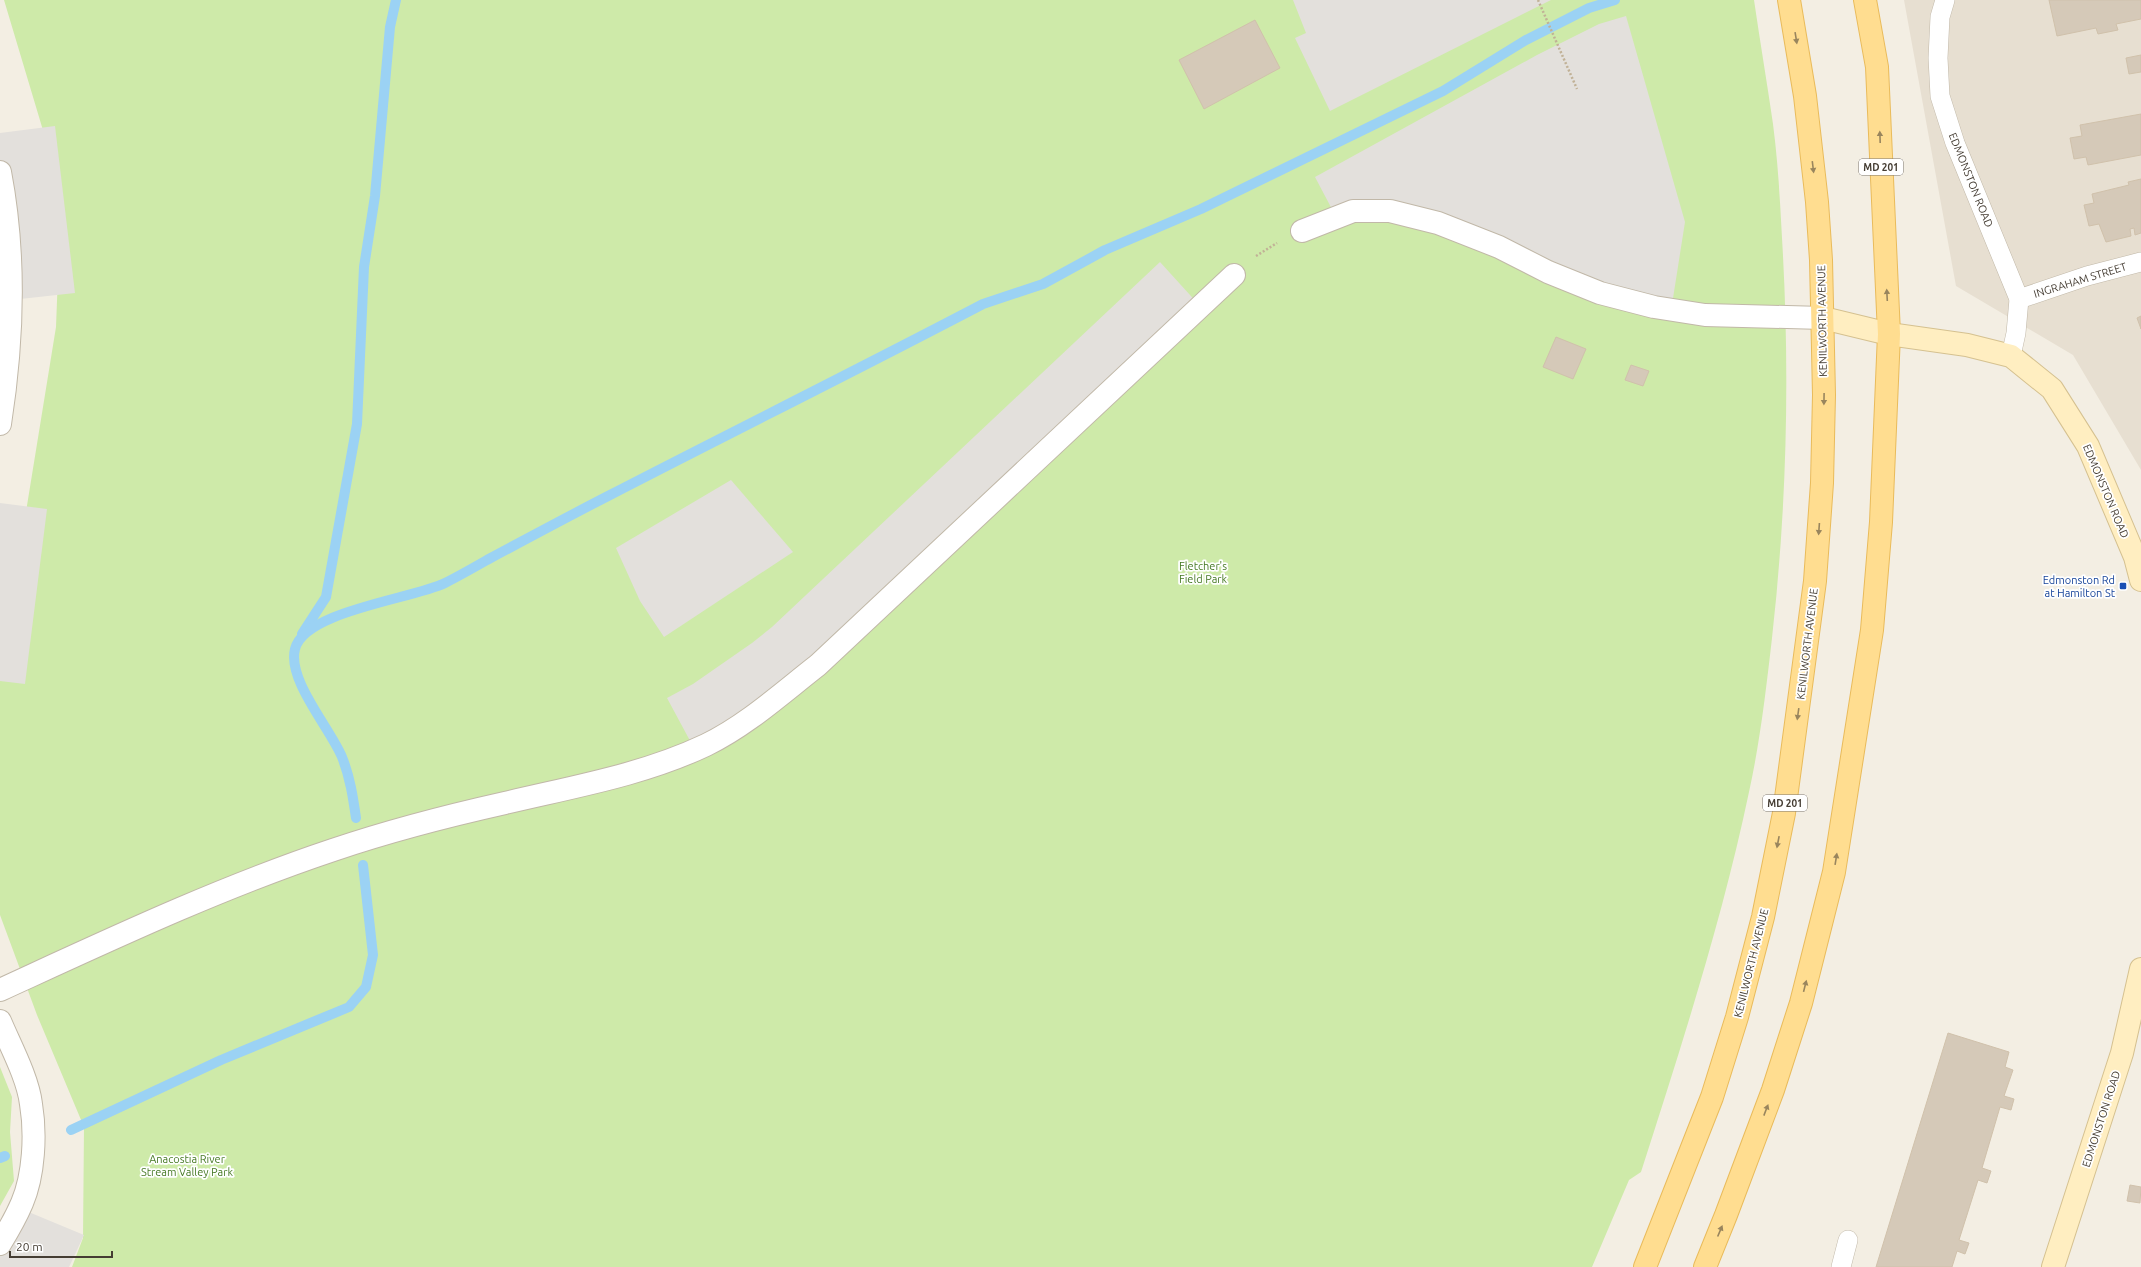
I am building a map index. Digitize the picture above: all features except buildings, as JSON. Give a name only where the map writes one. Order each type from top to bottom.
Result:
[{"type":"main road","name":"KENILWORTH AVENUE","points":[[1645,1267],[1712,1097],[1738,1017],[1763,917],[1784,813],[1815,581],[1822,483],[1824,395],[1823,318],[1817,202],[1805,96],[1789,0]]},
{"type":"main road","name":"MD 201","points":[[1705,1267],[1773,1090],[1801,1003],[1834,872],[1872,630],[1881,522],[1889,334],[1877,67],[1865,0]]},
{"type":"street","points":[[0,172],[9,241],[11,286],[10,340],[0,424]]},
{"type":"street","points":[[1302,231],[1353,211],[1390,211],[1438,223],[1499,248],[1548,272],[1600,293],[1654,307],[1706,315],[1823,318]]},
{"type":"street","points":[[0,990],[192,905],[332,850],[422,822],[587,784],[657,765],[707,744],[759,712],[818,665],[1234,275]]},
{"type":"street","name":"EDMONSTON ROAD","points":[[1823,318],[1889,334],[1967,345],[2011,356],[2052,389],[2088,446],[2134,557],[2141,580]]},
{"type":"street","name":"EDMONSTON ROAD","points":[[2053,1267],[2122,1053],[2141,969]]},
{"type":"street","points":[[0,1021],[19,1066],[31,1103],[33,1137],[30,1172],[22,1202],[0,1244]]},
{"type":"lane","name":"EDMONSTON ROAD","points":[[1945,0],[1940,17],[1938,58],[1940,96],[1955,143],[2019,299],[2016,333],[2011,356]]},
{"type":"lane","name":"INGRAHAM STREET","points":[[2019,299],[2087,276],[2141,262]]},
{"type":"lane","points":[[1841,1267],[1848,1240]]},
{"type":"path","points":[[1538,0],[1577,89]]},
{"type":"path","points":[[1234,275],[1261,253],[1302,231]]},
{"type":"shaded area","points":[[1293,0],[1551,0],[1330,111],[1295,38],[1306,33]]},
{"type":"shaded area","points":[[1904,0],[2141,0],[2141,470],[2073,355],[1956,286]]},
{"type":"shaded area","points":[[1626,16],[1685,222],[1671,311],[1438,223],[1334,213],[1315,177],[1537,55],[1599,24]]},
{"type":"shaded area","points":[[55,126],[75,293],[11,300],[0,177],[0,133]]},
{"type":"shaded area","points":[[1160,262],[1200,306],[817,666],[695,750],[667,698],[693,684],[752,643],[772,627]]},
{"type":"shaded area","points":[[731,480],[793,552],[664,637],[640,601],[616,548]]},
{"type":"shaded area","points":[[0,503],[47,509],[25,684],[0,681]]},
{"type":"shaded area","points":[[19,1208],[84,1235],[69,1267],[0,1267],[0,1245]]},
{"type":"green space","name":"Fletcher's Field Park","points":[[4,0],[1754,0],[1776,152],[1780,195],[1786,338],[1786,438],[1784,488],[1777,588],[1765,696],[1753,773],[1738,840],[1714,936],[1686,1031],[1641,1172],[1629,1180],[1592,1267],[72,1267],[83,1238],[84,1127],[37,1015],[0,915],[0,643],[24,524],[56,327],[60,223],[45,137]]},
{"type":"green space","points":[[0,1067],[12,1097],[10,1132],[14,1181],[0,1206]]},
{"type":"waterway","points":[[302,634],[326,597],[357,424],[364,267],[375,196],[390,27],[396,0]]},
{"type":"waterway","points":[[356,818],[349,780],[342,757],[303,689],[297,675],[294,661],[295,649],[303,636],[318,625],[361,608],[445,583],[595,503],[983,304],[1043,284],[1105,250],[1201,209],[1443,91],[1526,40],[1589,8],[1615,0]]},
{"type":"waterway","points":[[71,1130],[221,1060],[349,1007],[366,987],[373,955],[363,865]]},
{"type":"waterway","points":[[0,1158],[5,1156]]},
{"type":"place","name":"Edmonston Rd at Hamilton St","points":[[2123,586]]},
{"type":"park label","name":"Anacostia River Stream Valley Park","points":[[187,1165]]}]
